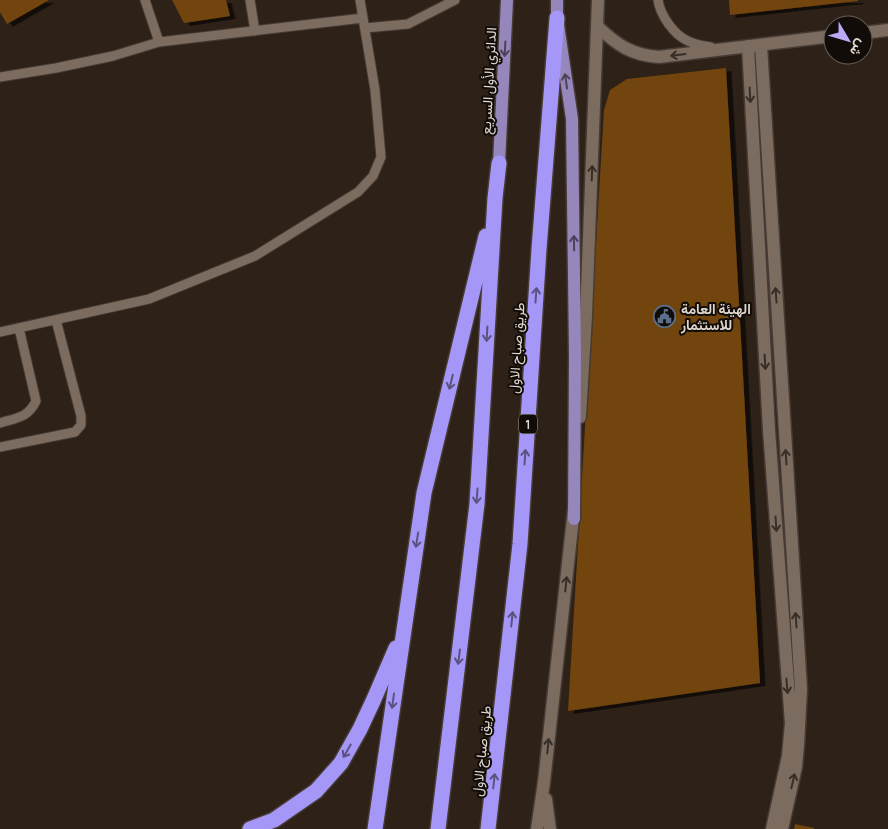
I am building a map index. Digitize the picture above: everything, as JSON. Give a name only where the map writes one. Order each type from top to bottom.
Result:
[{"type":"highway","name":"طريق صباح الاول","points":[[488,829],[520,544],[538,259],[557,18]]},
{"type":"highway","points":[[438,829],[477,504],[495,198],[499,163]]},
{"type":"highway","points":[[375,829],[424,493],[495,198]]},
{"type":"highway","points":[[250,829],[274,820],[316,791],[340,763],[360,729],[404,628]]},
{"type":"main road","name":"الدائري الأول السريع","points":[[499,163],[507,0]]},
{"type":"main road","name":"1","points":[[557,0],[557,18]]},
{"type":"main road","points":[[557,18],[572,119],[575,355],[574,519]]},
{"type":"street","points":[[537,829],[574,519],[586,316],[598,0]]},
{"type":"street","points":[[597,26],[619,46],[645,56],[659,57],[823,37]]},
{"type":"street","points":[[873,32],[888,30]]},
{"type":"street","points":[[761,44],[800,689],[796,767],[782,829]]},
{"type":"street","points":[[748,46],[769,430],[790,723],[788,756],[772,829]]},
{"type":"street","points":[[544,782],[550,829]]},
{"type":"lane","points":[[146,0],[159,42]]},
{"type":"lane","points":[[250,0],[256,31]]},
{"type":"lane","points":[[0,332],[149,299],[255,256],[358,192],[373,176],[381,157],[375,90],[360,0]]},
{"type":"lane","points":[[365,28],[408,24],[455,0]]},
{"type":"lane","points":[[658,0],[663,16],[686,41],[699,45],[731,48]]},
{"type":"lane","points":[[0,77],[113,56],[159,42],[364,18]]},
{"type":"lane","points":[[0,447],[75,432],[81,425],[81,416],[56,320]]},
{"type":"lane","points":[[0,423],[24,416],[32,409],[36,401],[19,328]]},
{"type":"building","points":[[0,0],[49,0],[7,24],[0,12]]},
{"type":"building","points":[[172,0],[226,0],[230,16],[184,23]]},
{"type":"building","points":[[729,0],[858,0],[858,1],[730,15]]},
{"type":"building","name":"الهيئة العامة للاستثمار","points":[[726,68],[760,683],[568,711],[604,110],[610,90],[627,79]]},
{"type":"building","points":[[795,824],[814,828],[814,829],[794,829]]},
{"type":"place","name":"الهيئة العامة للاستثمار","points":[[665,316]]}]
